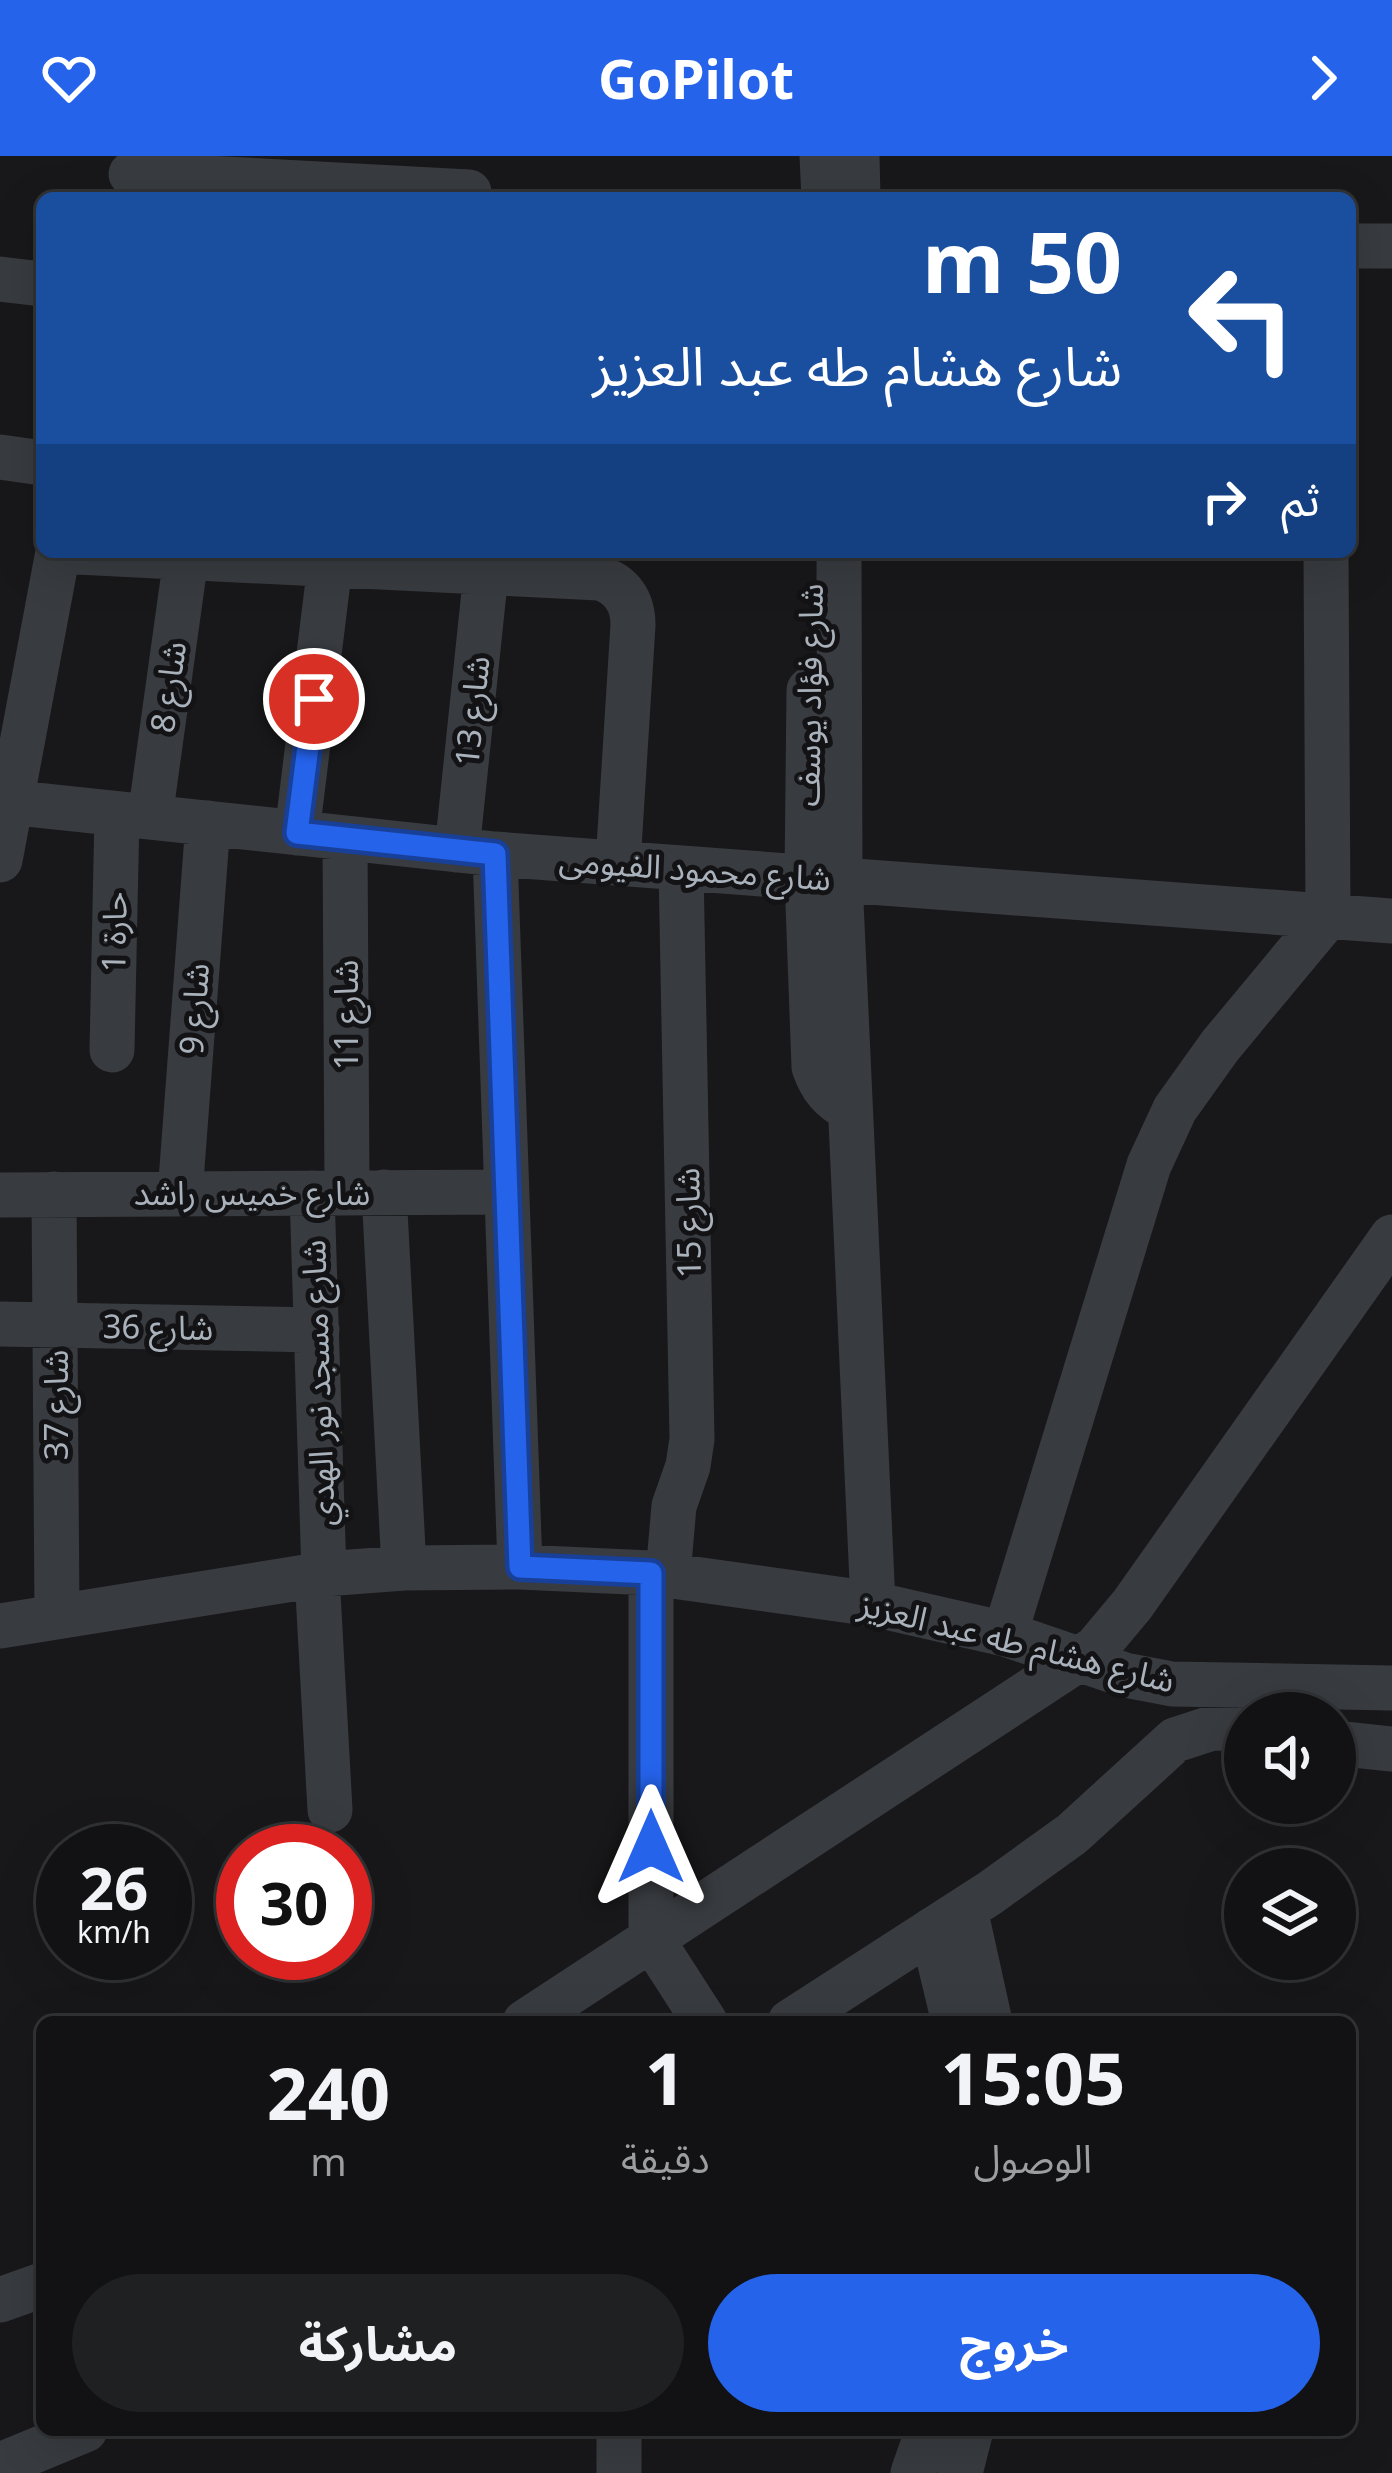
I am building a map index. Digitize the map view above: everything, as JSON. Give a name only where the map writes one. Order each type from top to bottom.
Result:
[{"type":"street","points":[[821,156],[824,192]]},
{"type":"street","points":[[857,156],[858,192]]},
{"type":"street","points":[[130,176],[450,192]]},
{"type":"street","points":[[1356,246],[1392,246]]},
{"type":"street","points":[[0,278],[36,283]]},
{"type":"street","points":[[0,457],[36,462]]},
{"type":"street","points":[[0,860],[16,695],[56,558]]},
{"type":"street","points":[[186,558],[599,578],[614,584],[630,602],[633,625],[618,863]]},
{"type":"street","name":"شارع 8","points":[[133,815],[186,558]]},
{"type":"street","name":"شارع فؤاد يوسف","points":[[810,558],[823,879],[850,1109],[873,1604]]},
{"type":"street","name":"شارع فؤاد يوسف","points":[[823,879],[839,558]]},
{"type":"street","points":[[1005,1634],[1149,1166],[1174,1109],[1328,916],[1326,558]]},
{"type":"street","points":[[297,833],[330,565]]},
{"type":"street","name":"شارع 13","points":[[486,572],[476,852],[504,1192],[520,1567]]},
{"type":"street","name":"شارع محمود الفيومى","points":[[6,802],[476,852],[1392,921]]},
{"type":"street","name":"حارة 1","points":[[112,1050],[133,815]]},
{"type":"street","name":"شارع 9","points":[[180,1194],[208,824]]},
{"type":"street","name":"شارع 11","points":[[345,838],[348,1192]]},
{"type":"street","name":"شارع 15","points":[[651,1938],[659,1574],[692,1439],[681,868]]},
{"type":"street","points":[[348,1192],[404,1568]]},
{"type":"street","name":"شارع مسجد نور الهدي","points":[[330,1810],[316,1330],[348,1192]]},
{"type":"street","name":"شارع خميس راشد","points":[[0,1195],[504,1192]]},
{"type":"street","name":"شارع 37","points":[[54,1194],[56,1615]]},
{"type":"street","points":[[534,2016],[1081,1660],[1132,1605],[1392,1238]]},
{"type":"street","name":"شارع 36","points":[[0,1324],[316,1330]]},
{"type":"street","name":"شارع هشام طه عبد العزيز","points":[[0,1626],[321,1574],[520,1567],[659,1574],[873,1604],[1005,1634],[1125,1675],[1172,1684],[1392,1688]]},
{"type":"street","points":[[805,2016],[1072,1834],[1175,1740],[1224,1728]]},
{"type":"street","points":[[1356,1745],[1392,1749]]},
{"type":"street","points":[[948,1920],[954,2016]]},
{"type":"street","points":[[948,1920],[988,2016]]},
{"type":"street","points":[[651,1938],[701,2016]]},
{"type":"street","points":[[0,2300],[36,2286]]},
{"type":"street","points":[[0,2465],[71,2436]]},
{"type":"street","points":[[619,2436],[619,2473]]},
{"type":"street","points":[[913,2473],[926,2436]]},
{"type":"street","points":[[960,2473],[969,2436]]},
{"type":"route","points":[[314,699],[297,833],[495,854],[520,1567],[651,1573],[651,1847]]}]
